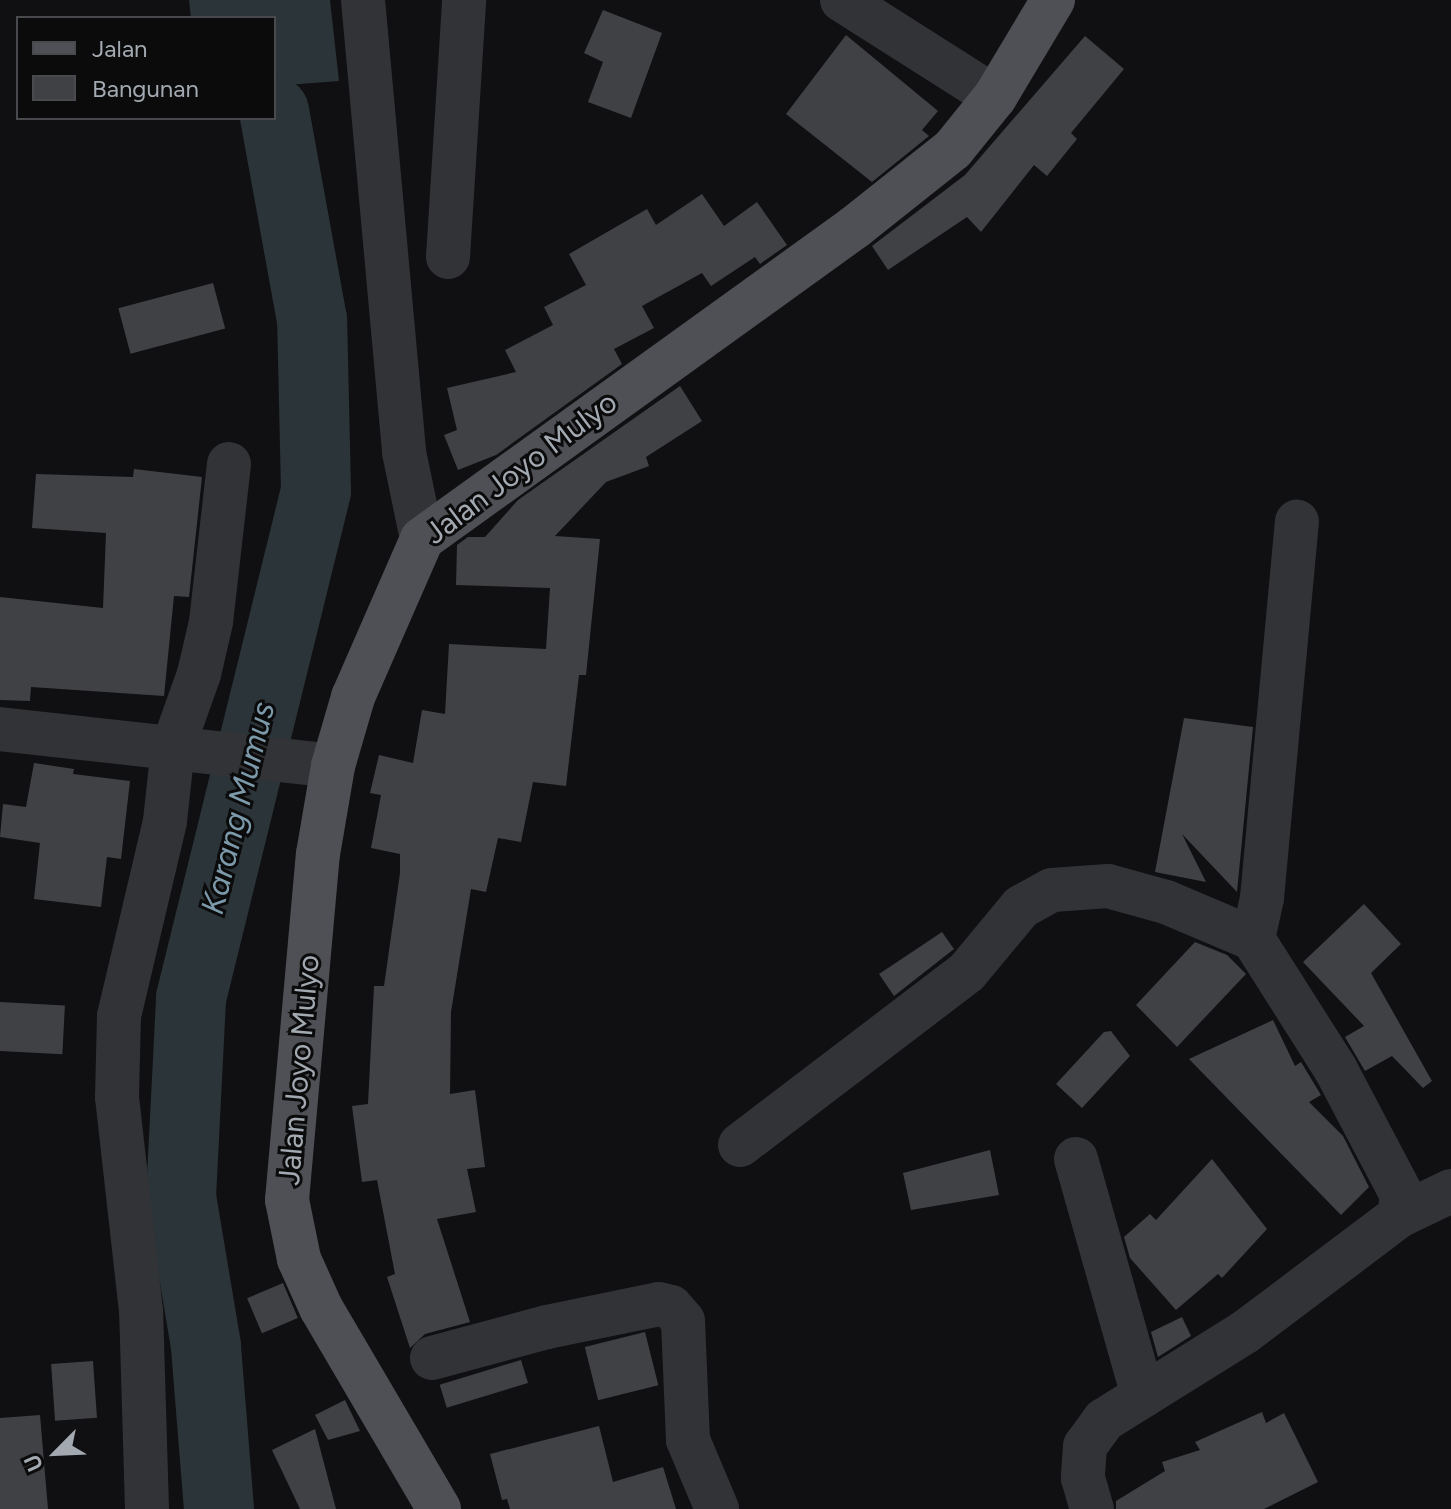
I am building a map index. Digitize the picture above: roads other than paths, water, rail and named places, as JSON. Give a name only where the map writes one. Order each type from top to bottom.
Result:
[{"type":"main road","name":"Jalan Joyo Mulyo","points":[[439,1509],[321,1308],[299,1259],[287,1200],[318,854],[314,761],[353,697],[422,539],[855,227],[953,149],[995,97],[1053,0]]},
{"type":"street","points":[[363,0],[404,452],[422,539]]},
{"type":"street","points":[[448,257],[464,0]]},
{"type":"street","points":[[842,0],[995,97]]},
{"type":"street","points":[[147,1509],[141,1311],[117,1097],[119,1016],[165,821],[177,747],[211,622],[229,464]]},
{"type":"street","points":[[1253,939],[1262,898],[1297,522]]},
{"type":"street","points":[[0,729],[314,761]]},
{"type":"street","points":[[740,1145],[967,972],[1021,907],[1052,890],[1108,886],[1166,902],[1253,939],[1344,1084],[1402,1195],[1399,1216]]},
{"type":"street","points":[[1076,1159],[1143,1396]]},
{"type":"street","points":[[1092,1509],[1083,1478],[1085,1446],[1104,1420],[1245,1332],[1399,1216],[1451,1191]]},
{"type":"street","points":[[432,1358],[547,1327],[659,1304],[671,1307],[683,1321],[692,1459],[717,1509]]},
{"type":"waterway","name":"Karang Mumus","points":[[219,1509],[206,1346],[181,1197],[191,998],[316,491],[312,320],[276,120]]}]
